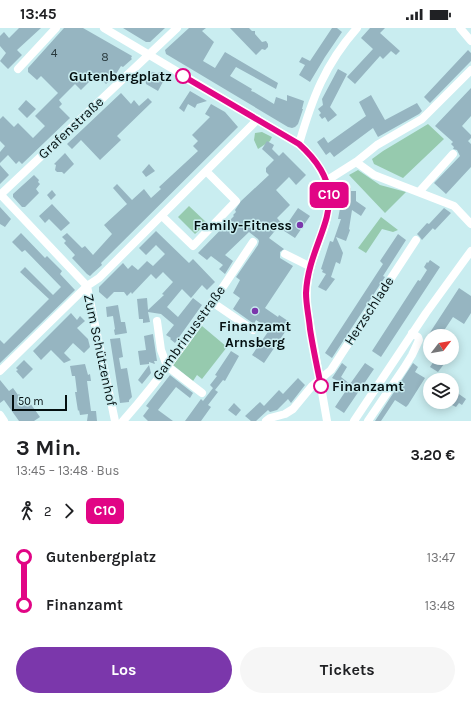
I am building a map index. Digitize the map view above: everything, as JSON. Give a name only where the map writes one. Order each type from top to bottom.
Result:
[{"type":"street","points":[[18,69],[56,28]]},
{"type":"street","points":[[104,28],[299,144],[308,152],[317,164],[326,181],[329,193],[329,205],[327,220],[311,267],[306,292],[307,306],[327,421]]},
{"type":"street","name":"Grafenstraße","points":[[0,195],[177,28]]},
{"type":"street","points":[[299,144],[318,87],[332,61],[357,28]]},
{"type":"street","points":[[460,28],[471,41]]},
{"type":"street","points":[[326,181],[356,162],[377,145],[422,119],[471,70]]},
{"type":"street","points":[[0,372],[87,286],[99,278],[207,172],[258,119]]},
{"type":"street","points":[[420,192],[453,154]]},
{"type":"street","points":[[356,162],[374,175],[454,206],[471,224]]},
{"type":"street","points":[[162,216],[193,246],[236,201],[207,172]]},
{"type":"street","name":"Zum Schützenhof","points":[[0,195],[87,286],[115,421]]},
{"type":"street","name":"Herzschlade","points":[[266,421],[270,418],[285,414],[293,409],[319,378],[326,375],[331,370],[416,240]]},
{"type":"street","name":"Gambrinusstraße","points":[[123,421],[167,366],[253,242]]},
{"type":"street","points":[[354,421],[412,333],[471,251]]},
{"type":"street","points":[[285,254],[311,267]]},
{"type":"street","points":[[212,302],[254,330]]},
{"type":"street","points":[[157,321],[161,350],[167,366],[202,393]]},
{"type":"street","points":[[368,421],[412,355],[419,340],[418,337],[412,333]]},
{"type":"street","points":[[0,415],[4,421]]},
{"type":"green space","points":[[428,124],[444,139],[403,178],[374,164],[372,159]]},
{"type":"green space","points":[[262,132],[272,137],[270,141],[258,149],[254,140],[255,133]]},
{"type":"green space","points":[[358,170],[380,185],[406,192],[385,213],[349,175]]},
{"type":"green space","points":[[189,206],[207,223],[195,234],[178,217]]},
{"type":"green space","points":[[381,217],[398,230],[393,232],[382,229],[366,253],[358,248]]},
{"type":"green space","points":[[202,326],[227,347],[202,379],[197,375],[193,381],[173,365]]},
{"type":"building","points":[[19,28],[41,28],[17,50],[22,55],[8,69],[0,61],[6,53],[0,46],[0,36],[4,32],[9,38]]},
{"type":"building","points":[[64,28],[83,28],[132,56],[132,59],[123,67],[121,66],[116,74],[106,84],[97,74],[81,90],[75,84],[59,100],[62,104],[59,107],[70,118],[22,164],[19,161],[16,164],[8,155],[0,163],[0,152],[5,146],[0,141],[0,119],[3,116],[14,127],[18,123],[33,138],[45,126],[35,116],[58,93],[41,76],[37,80],[28,72],[28,68]]},
{"type":"building","points":[[123,28],[165,28],[150,42],[146,42]]},
{"type":"building","points":[[189,28],[206,28],[202,31],[214,42],[203,61],[215,68],[225,52],[278,83],[276,89],[236,67],[230,76],[252,89],[251,91],[274,104],[276,97],[287,101],[287,95],[304,101],[298,124],[292,128],[288,127],[166,54],[165,50]]},
{"type":"building","points":[[230,28],[249,28],[252,31],[255,31],[255,34],[262,42],[266,41],[268,47],[265,50],[262,49],[256,55]]},
{"type":"building","points":[[332,28],[337,28],[342,32],[310,82],[299,75],[305,65],[299,62],[302,57],[310,61]]},
{"type":"building","points":[[370,28],[385,28],[380,33],[400,51],[396,55],[391,51],[383,59],[380,56],[355,84],[347,77],[373,49],[361,38]]},
{"type":"building","points":[[468,50],[471,53],[471,61],[430,103],[424,97]]},
{"type":"building","points":[[338,69],[347,74],[330,107],[337,115],[328,122],[325,117],[322,119],[319,115],[321,113],[318,109],[323,105],[322,99]]},
{"type":"building","points":[[161,71],[161,76],[165,78],[158,91],[146,84],[145,78],[147,73],[154,72],[157,74]]},
{"type":"building","points":[[471,88],[471,116],[462,126],[471,135],[471,138],[468,141],[471,144],[471,167],[446,194],[434,183],[460,156],[457,150],[453,149],[454,147],[451,144],[453,142],[435,126]]},
{"type":"building","points":[[190,91],[207,101],[197,104],[195,108],[188,104],[184,112],[179,108]]},
{"type":"building","points":[[121,93],[131,104],[134,100],[139,106],[148,98],[152,102],[117,136],[121,140],[100,160],[81,140],[72,149],[67,144]]},
{"type":"building","points":[[371,95],[385,120],[417,103],[422,111],[378,137],[373,128],[334,157],[330,152],[326,155],[317,142],[324,137],[328,143],[366,116],[359,102]]},
{"type":"building","points":[[26,100],[36,109],[27,118],[18,109]]},
{"type":"building","points":[[211,104],[225,112],[238,127],[101,263],[102,265],[90,276],[87,274],[72,258],[75,255],[64,243],[66,241],[62,237],[67,233],[82,248],[85,246],[93,255],[112,234],[104,225],[127,204],[113,188],[117,184],[132,200],[144,189],[151,198],[161,189],[159,187],[198,151],[193,146],[198,141],[192,135],[210,117],[205,114]]},
{"type":"building","points":[[267,141],[274,145],[272,149],[279,156],[283,152],[306,175],[296,185],[289,177],[276,190],[290,205],[277,218],[285,227],[298,208],[310,216],[295,238],[278,227],[269,238],[284,249],[280,252],[280,258],[293,266],[265,308],[278,317],[279,315],[291,323],[264,363],[252,355],[270,329],[256,320],[254,324],[233,309],[240,298],[233,293],[240,280],[236,277],[258,245],[258,239],[249,232],[225,255],[233,261],[225,274],[219,269],[223,265],[211,256],[207,260],[198,253],[234,216],[233,215],[236,212],[235,210],[241,201],[269,175],[266,172],[266,168],[274,160],[262,149]]},
{"type":"building","points":[[65,153],[74,164],[64,174],[55,170],[56,165],[54,164]]},
{"type":"building","points":[[149,164],[155,171],[146,177],[142,172]]},
{"type":"building","points":[[0,165],[9,175],[0,184]]},
{"type":"building","points":[[34,175],[39,180],[38,182],[40,184],[36,189],[39,193],[25,207],[22,207],[13,197],[13,194]]},
{"type":"building","points":[[343,187],[349,187],[351,188],[351,191],[356,191],[356,201],[366,208],[361,216],[352,210],[350,230],[346,241],[336,237],[343,253],[340,264],[336,262],[331,277],[335,279],[326,291],[318,287],[326,274],[322,272],[323,270],[321,269],[330,241],[333,242],[341,219],[338,219],[341,203],[341,189],[343,189]]},
{"type":"building","points":[[52,190],[56,195],[51,200],[47,195]]},
{"type":"building","points":[[52,204],[70,223],[61,231],[49,219],[45,223],[39,216]]},
{"type":"building","points":[[0,207],[11,219],[5,227],[0,224]]},
{"type":"building","points":[[444,208],[451,213],[435,230],[433,228],[422,240],[417,234]]},
{"type":"building","points":[[156,231],[189,263],[193,259],[215,282],[207,290],[202,285],[191,298],[182,289],[167,307],[178,317],[193,298],[202,305],[175,343],[166,335],[174,325],[161,314],[148,312],[150,322],[143,323],[143,319],[139,319],[137,299],[147,298],[148,310],[164,295],[162,294],[173,282],[163,272],[156,279],[151,274],[132,294],[131,292],[127,296],[124,292],[114,292],[107,299],[99,292],[99,287],[123,263],[128,269],[132,265],[138,270],[147,261],[153,266],[165,254],[156,245],[146,255],[139,248]]},
{"type":"building","points":[[21,233],[45,258],[47,256],[62,271],[60,274],[75,290],[0,363],[0,340],[4,344],[49,299],[20,272],[25,267],[53,295],[61,287],[25,250],[22,252],[12,242]]},
{"type":"building","points":[[398,234],[406,240],[383,276],[385,277],[332,358],[325,353],[383,264],[380,261]]},
{"type":"building","points":[[430,260],[440,267],[381,357],[372,351],[418,280],[420,281],[427,270],[424,267]]},
{"type":"building","points":[[459,288],[471,296],[471,313],[464,324],[453,317],[445,329],[432,329]]},
{"type":"building","points":[[118,305],[121,322],[125,322],[127,333],[115,335],[113,316],[107,317],[106,307]]},
{"type":"building","points":[[71,313],[77,320],[80,316],[85,321],[77,328],[88,339],[90,347],[84,353],[73,343],[64,353],[71,360],[64,363],[51,350],[41,360],[33,351]]},
{"type":"building","points":[[153,334],[157,361],[154,361],[155,364],[149,362],[149,364],[140,365],[138,351],[146,350],[144,336]]},
{"type":"building","points":[[120,338],[123,357],[119,358],[121,369],[127,368],[132,397],[129,402],[120,403],[110,339]]},
{"type":"building","points":[[231,351],[239,356],[225,381],[223,380],[215,390],[218,392],[208,405],[211,407],[201,421],[185,421],[201,399],[203,401],[213,388],[210,385],[217,376],[215,375]]},
{"type":"building","points":[[24,360],[33,369],[23,379],[16,371],[18,370],[16,368]]},
{"type":"building","points":[[342,363],[347,367],[341,377],[350,384],[365,363],[374,369],[344,413],[335,407],[345,392],[337,387],[339,384],[337,382],[338,381],[332,378]]},
{"type":"building","points":[[413,363],[418,367],[415,372],[423,377],[423,381],[408,405],[406,407],[395,400],[381,421],[375,421]]},
{"type":"building","points":[[85,364],[88,375],[90,374],[91,381],[87,381],[91,411],[96,411],[97,421],[87,421],[88,414],[80,415],[79,410],[78,411],[75,392],[77,392],[75,376],[72,376],[70,366]]},
{"type":"building","points":[[149,365],[151,373],[142,384],[138,380]]},
{"type":"building","points":[[431,365],[443,365],[438,372],[430,367]]},
{"type":"building","points":[[170,375],[193,393],[190,398],[176,387],[158,410],[173,421],[148,421],[143,416],[149,408],[146,406]]},
{"type":"building","points":[[298,378],[305,385],[291,403],[288,399],[277,410],[270,412],[268,410],[256,421],[251,421],[245,416],[260,402],[264,406],[279,390],[283,394]]},
{"type":"building","points":[[0,380],[9,391],[13,388],[27,405],[30,403],[40,417],[34,421],[19,421],[4,400],[0,403]]},
{"type":"building","points":[[459,394],[466,399],[462,405],[459,403]]},
{"type":"building","points":[[234,403],[241,410],[236,416],[228,410]]},
{"type":"bus line","name":"C10","points":[[183,76],[299,144],[308,152],[317,164],[326,181],[329,193],[327,220],[311,267],[306,292],[315,359],[321,386]]},
{"type":"place","name":"Gutenbergplatz","points":[[183,76]]},
{"type":"place","name":"Family-Fitness","points":[[300,225]]},
{"type":"place","name":"Finanzamt Arnsberg","points":[[255,311]]},
{"type":"place","name":"Finanzamt","points":[[321,386]]}]
